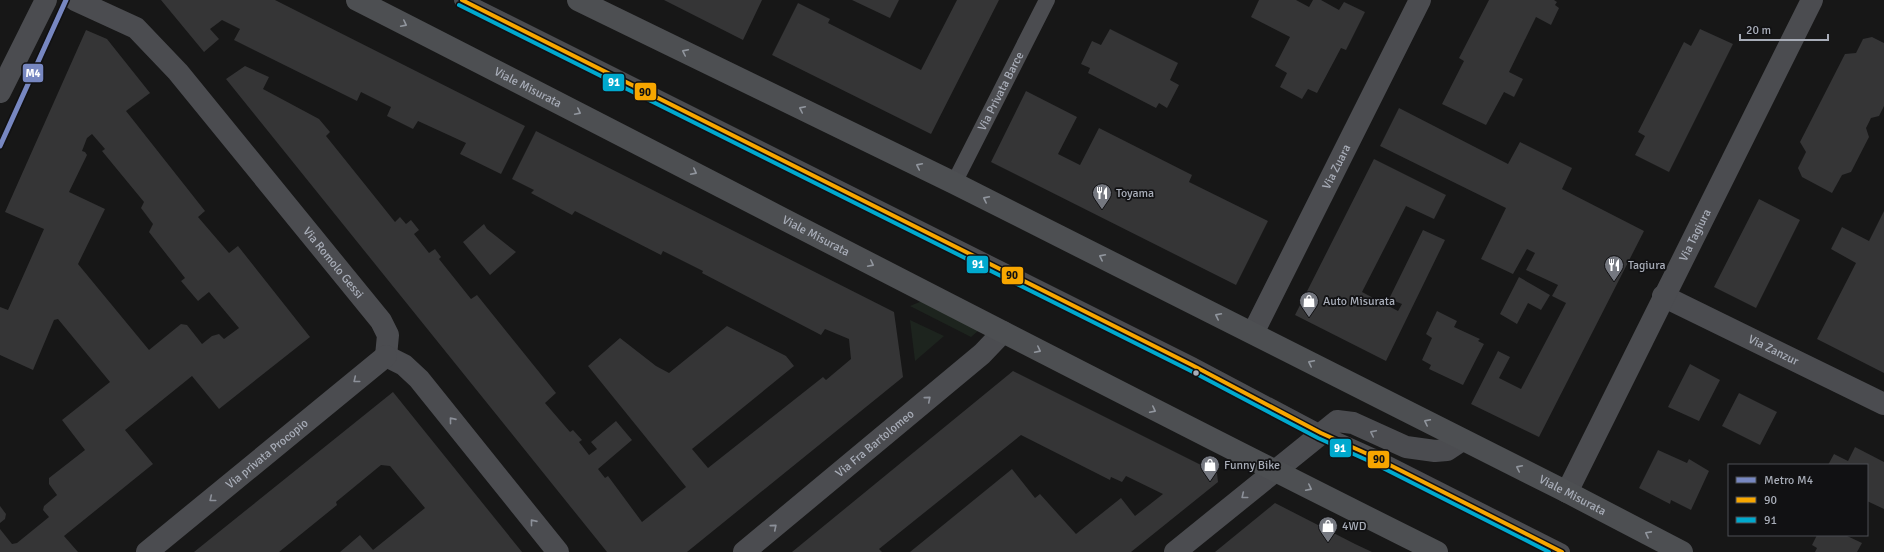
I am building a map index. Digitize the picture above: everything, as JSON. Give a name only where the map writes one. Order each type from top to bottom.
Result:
[{"type":"main road","name":"Viale Misurata","points":[[357,0],[508,76],[1274,471],[1437,552]]},
{"type":"main road","name":"Viale Misurata","points":[[578,0],[954,183],[1567,492],[1682,552]]},
{"type":"street","points":[[0,92],[46,0]]},
{"type":"street","name":"Via Romolo Gessi","points":[[75,0],[136,28],[178,72],[381,321],[388,336],[386,356]]},
{"type":"street","name":"Via Zuara","points":[[1253,333],[1420,0]]},
{"type":"street","name":"Via Tagiura","points":[[1567,492],[1663,296],[1812,0]]},
{"type":"street","name":"Via Zanzur","points":[[1663,296],[1884,404]]},
{"type":"street","name":"Via Fra Bartolomeo","points":[[744,552],[982,354],[1003,332]]},
{"type":"street","points":[[386,356],[404,365],[419,379],[558,552]]},
{"type":"street","name":"Via privata Procopio","points":[[147,552],[386,356]]},
{"type":"street","points":[[1175,552],[1321,433],[1337,422],[1353,423],[1406,447],[1435,451],[1447,450],[1462,440]]},
{"type":"lane","points":[[462,0],[1164,351],[1321,433],[1372,456],[1562,552]]},
{"type":"lane","name":"Via Privata Barce","points":[[954,183],[1047,0]]},
{"type":"shaded area","points":[[922,301],[979,330],[971,337],[910,306]]},
{"type":"shaded area","points":[[910,320],[944,336],[915,361]]},
{"type":"building","points":[[161,0],[275,0],[525,126],[501,174],[460,154],[466,143],[418,121],[413,129],[387,116],[391,107],[361,92],[357,101],[234,40],[240,29],[222,20],[210,29],[219,39],[204,52]]},
{"type":"building","points":[[664,0],[762,0],[743,40]]},
{"type":"building","points":[[852,0],[899,0],[890,18]]},
{"type":"building","points":[[957,0],[999,0],[931,134],[772,55],[798,3],[830,19],[828,23],[921,70]]},
{"type":"building","points":[[1259,0],[1296,0],[1309,7],[1313,0],[1321,0],[1339,10],[1344,2],[1365,12],[1346,50],[1341,48],[1317,93],[1308,89],[1302,99],[1280,87],[1287,73],[1275,66],[1290,37],[1251,17]]},
{"type":"building","points":[[1489,0],[1554,0],[1557,2],[1555,5],[1559,8],[1551,25],[1536,17],[1509,72],[1523,79],[1514,97],[1504,92],[1486,125],[1442,104],[1464,61],[1459,58]]},
{"type":"building","points":[[1110,29],[1178,63],[1170,80],[1179,85],[1167,108],[1159,103],[1156,108],[1088,73],[1090,68],[1081,64],[1092,41],[1101,45]]},
{"type":"building","points":[[1700,29],[1733,44],[1669,172],[1635,155],[1645,136],[1638,132],[1684,42],[1691,46]]},
{"type":"building","points":[[86,30],[107,39],[150,93],[126,111],[205,211],[198,217],[229,253],[238,246],[310,337],[219,409],[192,376],[125,430],[153,464],[64,536],[78,552],[0,552],[0,529],[12,544],[17,543],[49,517],[43,510],[44,506],[57,495],[49,484],[49,478],[85,450],[62,420],[110,382],[58,319],[54,320],[33,370],[0,355],[0,307],[8,310],[44,229],[5,212]],"holes":[[[92,134],[105,149],[102,151],[144,202],[141,208],[153,224],[149,232],[185,278],[181,281],[198,301],[209,292],[239,328],[224,339],[219,334],[212,336],[202,344],[187,325],[181,324],[149,350],[78,264],[105,209],[69,192],[87,155],[82,151],[87,138]]]},
{"type":"building","points":[[1872,37],[1884,43],[1884,106],[1879,116],[1871,118],[1866,128],[1869,137],[1851,172],[1842,175],[1832,193],[1802,177],[1798,168],[1806,152],[1800,142],[1845,54],[1856,53],[1863,39]]},
{"type":"building","points":[[245,66],[269,77],[263,89],[319,119],[330,132],[326,136],[395,222],[400,217],[406,224],[411,220],[419,230],[414,234],[429,253],[435,249],[441,257],[439,259],[471,299],[477,295],[556,393],[545,403],[570,432],[573,430],[582,440],[579,442],[589,455],[597,449],[591,442],[616,421],[632,440],[598,469],[605,478],[608,476],[642,522],[686,487],[588,366],[620,338],[656,366],[669,373],[727,326],[786,356],[794,366],[692,449],[708,468],[823,377],[826,380],[851,359],[849,339],[825,329],[821,335],[663,251],[661,255],[575,211],[572,215],[531,193],[534,190],[512,179],[536,131],[894,312],[903,377],[687,552],[607,552],[226,79]]},
{"type":"building","points":[[1026,91],[1077,117],[1058,154],[1080,165],[1099,128],[1192,175],[1189,182],[1268,221],[1236,285],[991,162]]},
{"type":"building","points":[[1399,108],[1508,164],[1520,142],[1572,168],[1562,189],[1644,231],[1539,437],[1471,404],[1498,351],[1510,357],[1499,378],[1521,389],[1566,303],[1552,296],[1558,285],[1526,270],[1535,253],[1527,249],[1513,274],[1481,259],[1506,208],[1380,146]]},
{"type":"building","points":[[1374,159],[1446,195],[1434,219],[1406,206],[1362,292],[1398,311],[1402,304],[1389,299],[1423,230],[1445,240],[1386,361],[1295,315]]},
{"type":"building","points":[[1759,199],[1800,220],[1756,308],[1714,287]]},
{"type":"building","points":[[1884,211],[1884,373],[1817,339],[1856,263],[1831,249],[1842,227],[1869,241]]},
{"type":"building","points":[[484,224],[487,229],[516,252],[490,275],[463,242]]},
{"type":"building","points":[[1519,277],[1550,295],[1541,310],[1528,303],[1517,324],[1500,314]]},
{"type":"building","points":[[1437,311],[1457,321],[1454,327],[1480,339],[1478,341],[1484,344],[1463,385],[1429,369],[1431,365],[1422,360],[1432,338],[1426,334]]},
{"type":"building","points":[[1690,364],[1720,380],[1699,421],[1668,407]]},
{"type":"building","points":[[1013,371],[1217,473],[1218,482],[1131,552],[910,552],[1012,469],[1035,498],[1040,494],[1076,534],[1121,498],[1135,516],[1163,494],[1126,476],[1122,482],[1111,477],[1110,480],[1021,435],[879,549],[882,552],[792,552]]},
{"type":"building","points":[[393,392],[522,552],[340,552],[360,535],[373,550],[425,508],[390,466],[381,465],[336,502],[337,505],[279,552],[194,552]]},
{"type":"building","points":[[1739,393],[1777,412],[1760,445],[1722,426]]},
{"type":"building","points":[[1855,447],[1884,462],[1884,509],[1868,501],[1868,464],[1829,464],[1834,454],[1848,461]]},
{"type":"building","points":[[1658,450],[1687,463],[1689,459],[1709,471],[1691,510],[1671,500],[1670,504],[1639,488]]},
{"type":"building","points":[[1275,503],[1355,544],[1372,552],[1215,552]]},
{"type":"building","points":[[0,506],[6,514],[5,519],[0,523]]},
{"type":"building","points":[[1816,536],[1847,536],[1862,543],[1857,552],[1815,552],[1817,548],[1812,545]]},
{"type":"metro line","name":"M4","points":[[0,146],[66,0]]},
{"type":"transit line","name":"90","points":[[462,0],[1192,365],[1321,433],[1372,456],[1562,552]]},
{"type":"transit line","name":"91","points":[[459,5],[1189,370],[1318,438],[1369,461],[1549,552]]},
{"type":"place","name":"Toyama","points":[[1102,210]]},
{"type":"place","name":"Tagiura","points":[[1614,282]]},
{"type":"place","name":"Auto Misurata","points":[[1309,318]]},
{"type":"place","name":"Funny Bike","points":[[1210,482]]},
{"type":"place","name":"4WD","points":[[1328,543]]}]
